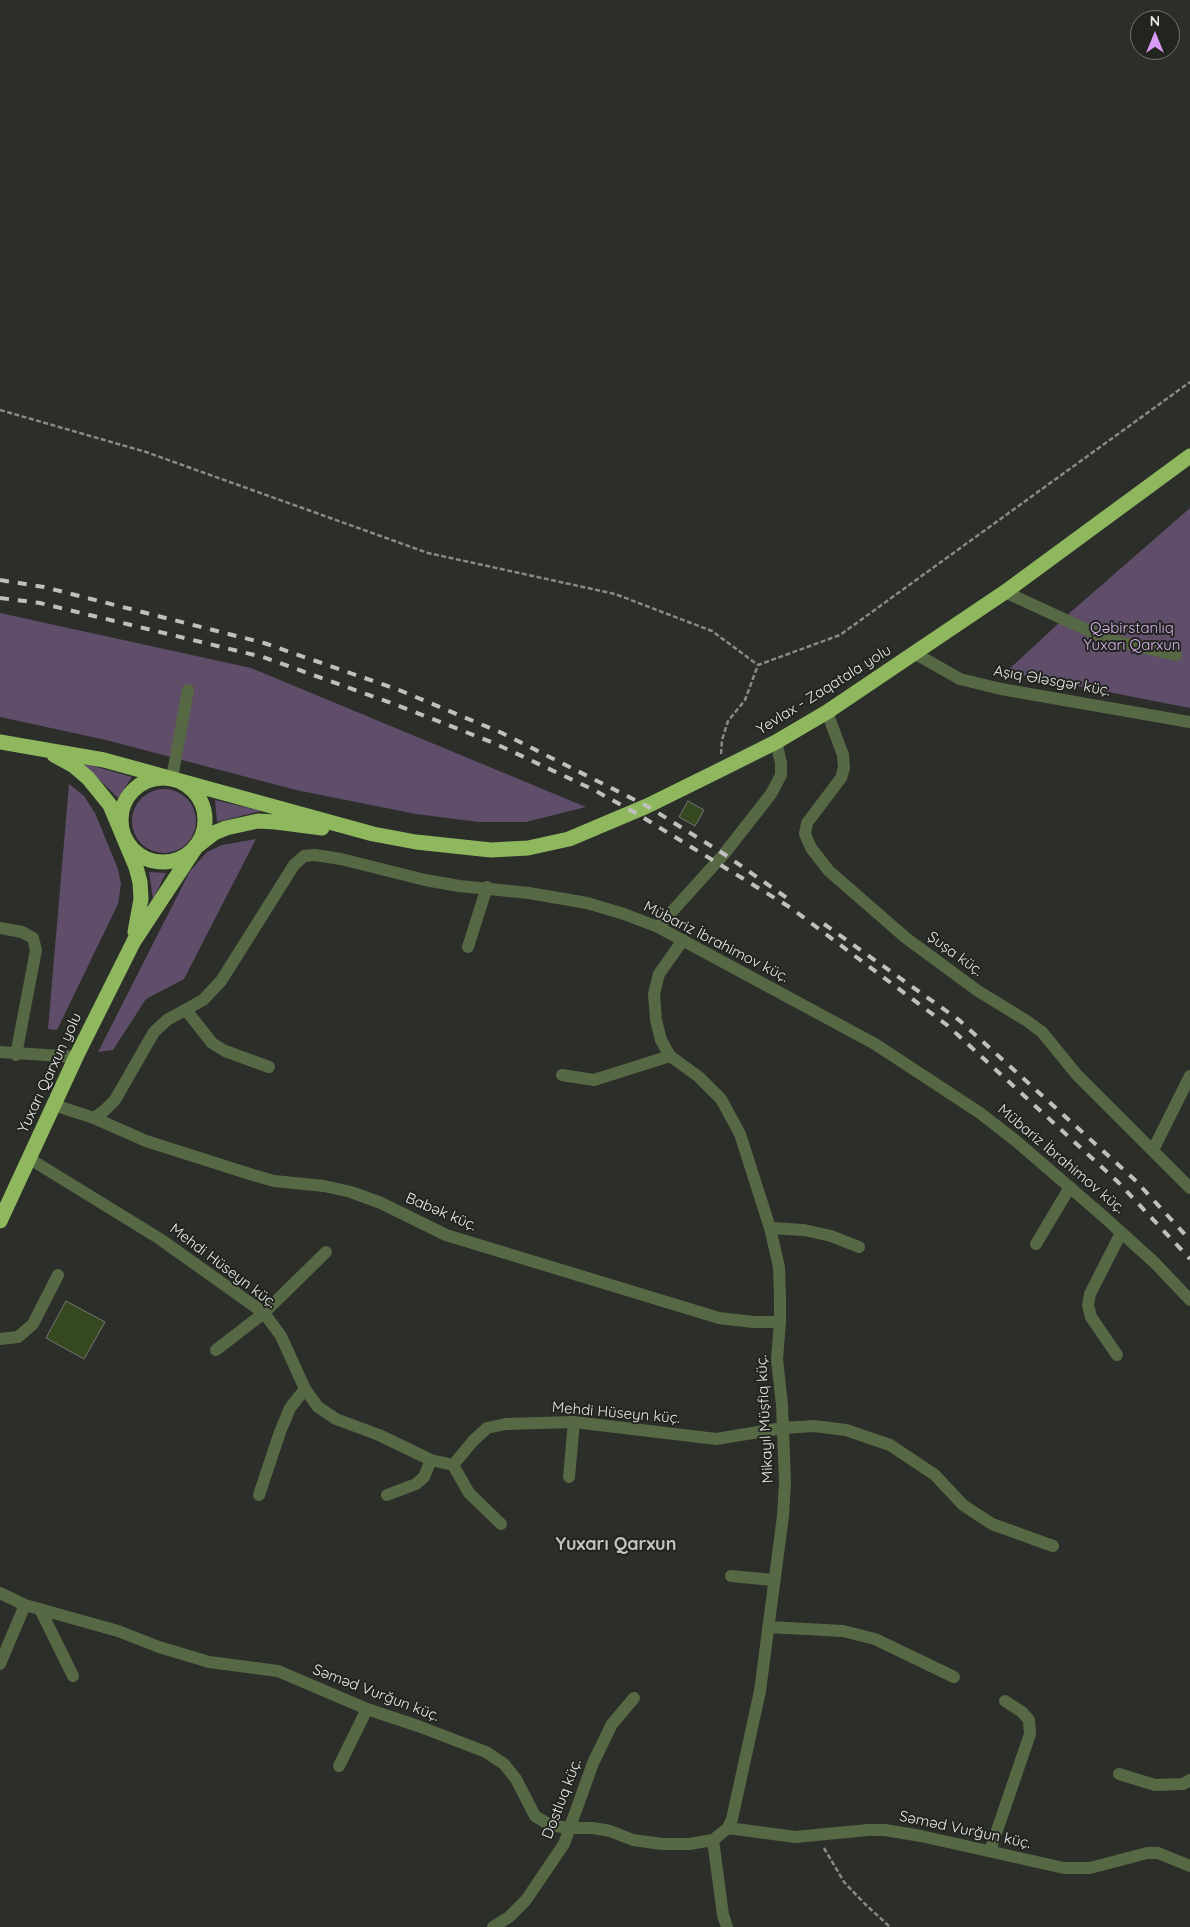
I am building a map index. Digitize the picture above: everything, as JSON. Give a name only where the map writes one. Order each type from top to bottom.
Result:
[{"type":"highway","name":"Yevlax - Zaqatala yolu","points":[[373,834],[458,848],[491,850],[528,848],[569,839],[597,828],[776,742],[827,712],[1005,592],[1190,456]]},
{"type":"highway","points":[[0,742],[104,760],[373,834]]},
{"type":"highway","points":[[42,748],[74,766],[88,778],[110,805],[140,882],[141,899],[134,941]]},
{"type":"highway","points":[[134,941],[196,847],[201,838],[205,820],[201,801],[189,786],[172,778],[153,778],[144,781],[129,793],[124,801],[120,820],[124,838],[136,853],[152,861],[172,861],[180,858],[196,847],[220,831],[258,821],[373,834]]},
{"type":"highway","name":"Yuxarı Qarxun yolu","points":[[0,1221],[76,1057],[134,941]]},
{"type":"street","points":[[1005,592],[1107,639],[1176,656]]},
{"type":"street","name":"Aşıq Ələsgər küç.","points":[[914,653],[960,679],[1001,689],[1190,722]]},
{"type":"street","points":[[172,778],[188,690]]},
{"type":"street","name":"Şuşa küç.","points":[[827,712],[843,755],[844,768],[841,778],[807,822],[805,834],[811,848],[829,871],[906,938],[978,991],[1028,1021],[1042,1032],[1077,1075],[1190,1188]]},
{"type":"street","points":[[658,927],[724,854],[771,794],[781,775],[782,763],[776,742]]},
{"type":"street","name":"Mübariz İbrahimov küç.","points":[[94,1118],[115,1100],[154,1032],[167,1020],[203,1000],[221,981],[294,865],[304,856],[315,855],[341,859],[425,880],[587,903],[658,927],[875,1044],[980,1112],[1155,1263],[1190,1300]]},
{"type":"street","points":[[468,947],[487,888]]},
{"type":"street","points":[[0,928],[22,932],[34,938],[36,950],[16,1054]]},
{"type":"street","name":"Mikayıl Müşfiq küç.","points":[[682,940],[659,974],[654,994],[656,1020],[660,1034],[670,1056],[699,1077],[721,1100],[740,1134],[770,1228],[779,1266],[780,1322],[777,1359],[783,1428],[785,1482],[783,1516],[760,1691],[732,1819],[728,1828]]},
{"type":"street","points":[[186,1010],[212,1043],[225,1051],[269,1067]]},
{"type":"street","points":[[0,1052],[76,1057]]},
{"type":"street","points":[[562,1075],[594,1080],[670,1056]]},
{"type":"street","points":[[1153,1150],[1190,1076]]},
{"type":"street","points":[[54,1105],[94,1118]]},
{"type":"street","name":"Babək küç.","points":[[94,1118],[146,1141],[253,1175],[274,1181],[324,1186],[351,1192],[381,1203],[446,1235],[719,1318],[754,1322],[780,1322]]},
{"type":"street","name":"Mehdi Hüseyn küç.","points":[[30,1159],[160,1238],[264,1314],[281,1336],[305,1389],[318,1407],[336,1419],[379,1435],[431,1460],[452,1465],[487,1428],[506,1424],[574,1422],[716,1439],[783,1428],[814,1426],[846,1430],[890,1445],[935,1475],[963,1506],[992,1524],[1053,1546]]},
{"type":"street","points":[[1036,1244],[1070,1188]]},
{"type":"street","points":[[770,1228],[804,1230],[831,1236],[860,1247]]},
{"type":"street","points":[[1117,1355],[1091,1317],[1088,1304],[1090,1294],[1121,1233]]},
{"type":"street","points":[[216,1350],[264,1314],[326,1252]]},
{"type":"street","points":[[0,1339],[18,1337],[33,1324],[58,1275]]},
{"type":"street","points":[[259,1495],[290,1408],[305,1389]]},
{"type":"street","points":[[569,1477],[574,1422]]},
{"type":"street","points":[[387,1495],[416,1484],[424,1478],[431,1460]]},
{"type":"street","points":[[452,1465],[469,1493],[501,1524]]},
{"type":"street","points":[[731,1576],[774,1580]]},
{"type":"street","name":"Səməd Vurğun küç.","points":[[0,1593],[25,1605],[118,1632],[209,1662],[278,1671],[367,1709],[486,1752],[504,1764],[516,1779],[536,1816],[550,1826],[592,1828],[610,1831],[633,1840],[662,1844],[689,1844],[713,1840]]},
{"type":"street","points":[[0,1664],[25,1605]]},
{"type":"street","points":[[40,1609],[73,1676]]},
{"type":"street","points":[[768,1627],[843,1632],[875,1639],[954,1677]]},
{"type":"street","name":"Dostluq küç.","points":[[493,1927],[509,1917],[526,1900],[564,1844],[592,1763],[612,1724],[634,1698]]},
{"type":"street","points":[[990,1851],[1030,1734],[1029,1720],[1022,1712],[1005,1701]]},
{"type":"street","points":[[339,1766],[367,1709]]},
{"type":"street","points":[[1119,1774],[1155,1785],[1183,1784],[1190,1780]]},
{"type":"street","points":[[727,1927],[723,1915],[713,1840],[728,1828]]},
{"type":"street","name":"Səməd Vurğun küç.","points":[[728,1828],[795,1837],[885,1830],[921,1836],[1064,1868],[1090,1868],[1147,1854],[1158,1854],[1190,1866]]},
{"type":"path","points":[[758,665],[840,636],[1190,382]]},
{"type":"path","points":[[0,410],[146,452],[428,553],[615,594],[712,631],[758,665]]},
{"type":"path","points":[[720,770],[722,740],[728,721],[745,700],[758,665]]},
{"type":"path","points":[[817,1836],[844,1882],[890,1927]]},
{"type":"green space","name":"Qəbirstanlıq Yuxarı Qarxun","points":[[1190,508],[1190,708],[1006,672],[1073,610]]},
{"type":"green space","points":[[0,613],[251,668],[586,807],[526,822],[479,822],[416,814],[296,790],[106,740],[0,717]]},
{"type":"green space","points":[[82,763],[132,777],[118,798]]},
{"type":"green space","points":[[69,784],[84,796],[95,813],[118,869],[121,884],[118,904],[57,1030],[48,1029]]},
{"type":"green space","points":[[164,789],[182,795],[190,803],[196,821],[190,839],[182,847],[164,853],[146,847],[138,839],[132,821],[138,803],[146,795]]},
{"type":"green space","points":[[215,800],[261,811],[217,822]]},
{"type":"green space","points":[[256,839],[184,979],[146,999],[113,1050],[98,1052],[190,871],[207,852],[222,845]]},
{"type":"green space","points":[[149,872],[166,873],[153,899]]},
{"type":"building","points":[[688,801],[704,810],[695,826],[679,817]]},
{"type":"building","points":[[66,1301],[105,1322],[84,1359],[46,1338]]},
{"type":"railway","points":[[0,580],[44,587],[264,643],[399,690],[502,733],[647,806],[724,854],[787,898]]},
{"type":"railway","points":[[0,598],[40,603],[263,657],[394,704],[494,743],[594,790],[634,812],[791,908],[947,1025],[1118,1182],[1190,1259]]},
{"type":"railway","points":[[824,924],[959,1020],[1135,1180],[1190,1240]]},
{"type":"district","name":"Yuxarı Qarxun","points":[[616,1545]]}]
